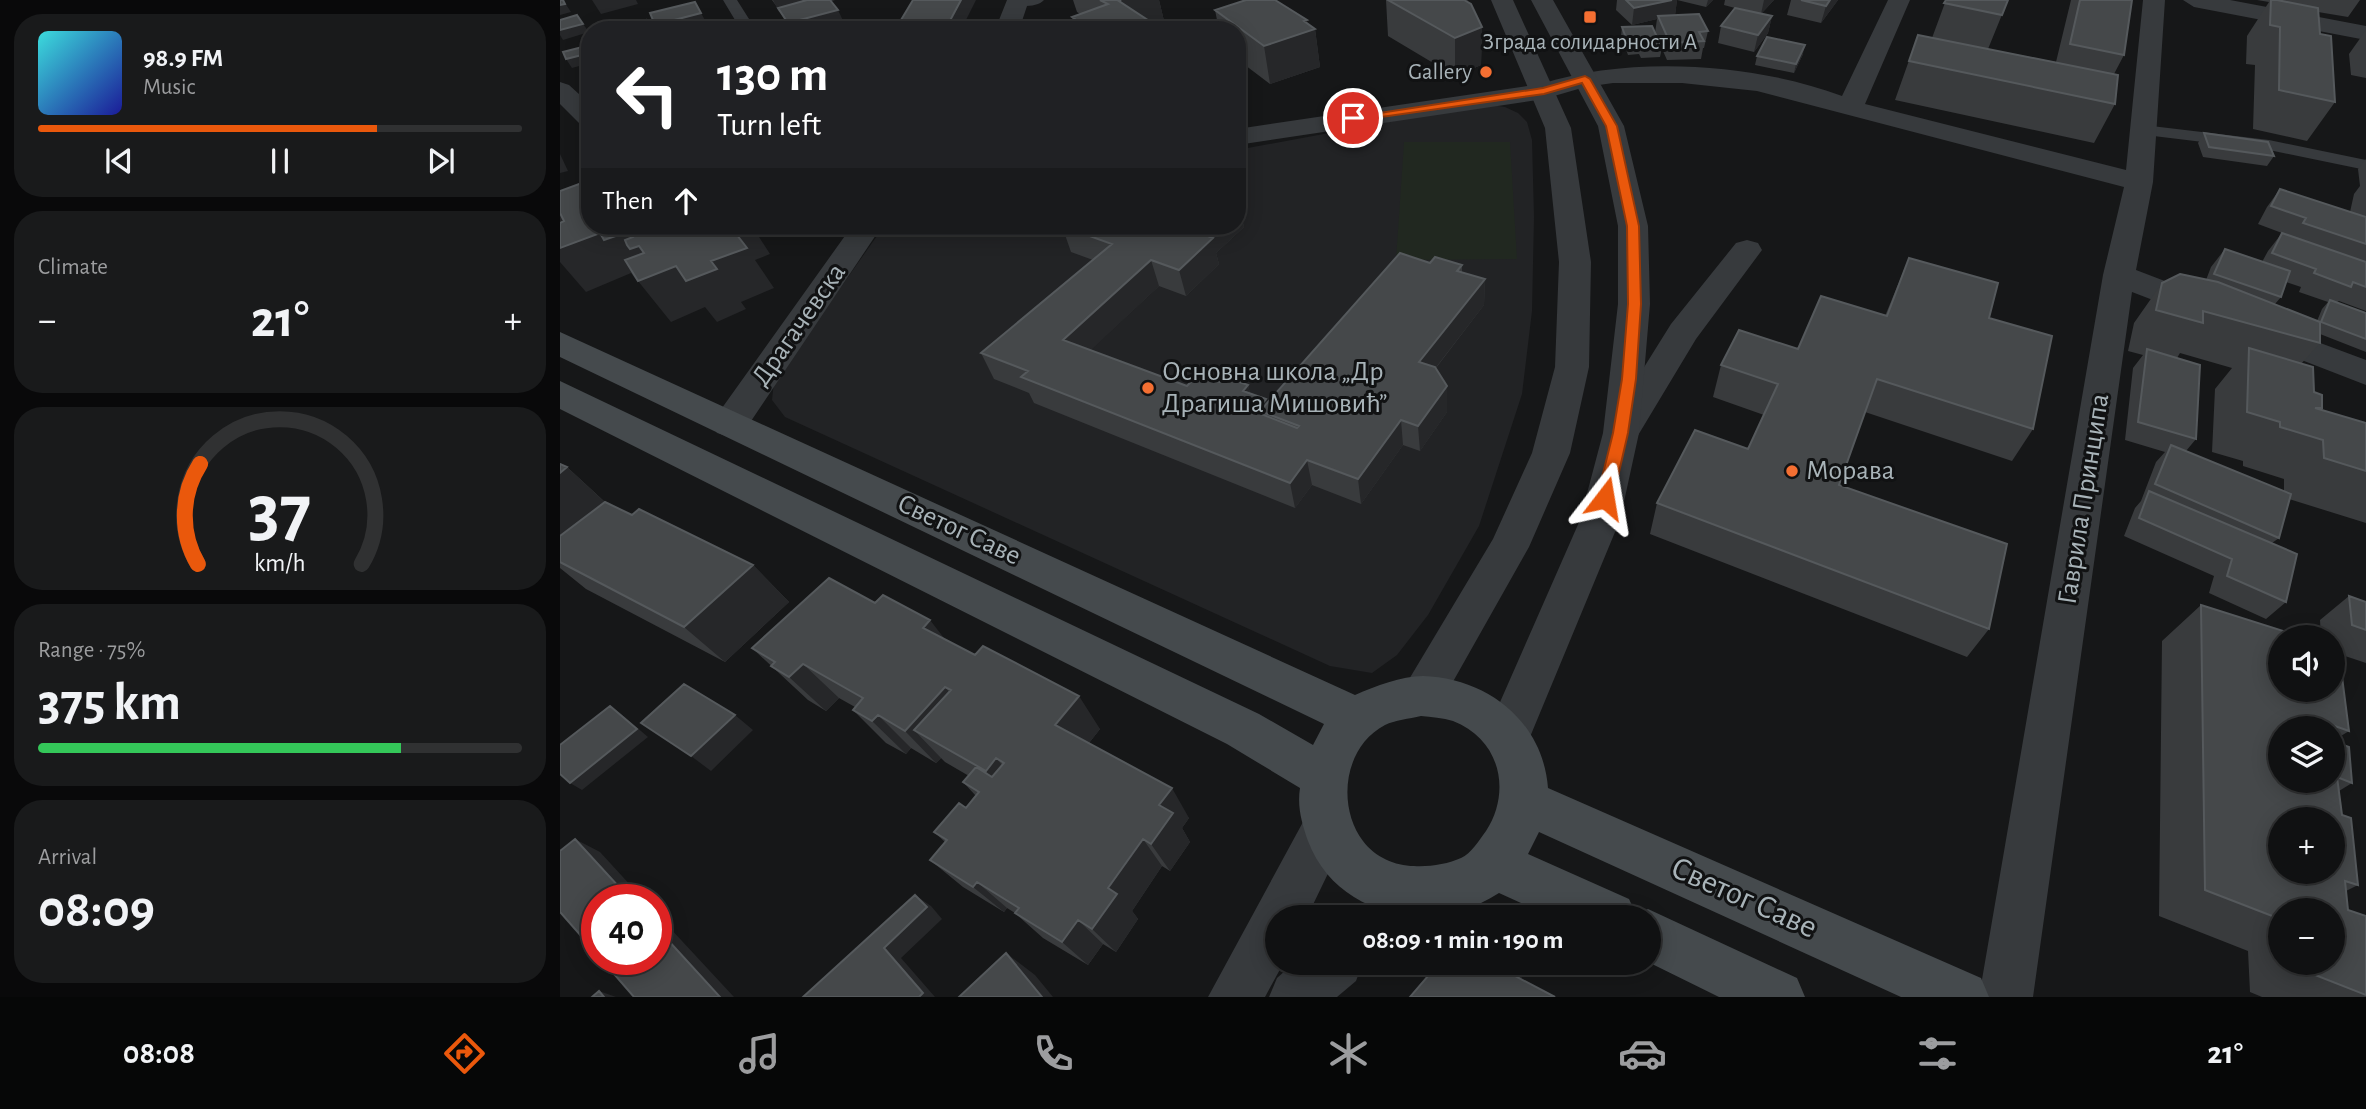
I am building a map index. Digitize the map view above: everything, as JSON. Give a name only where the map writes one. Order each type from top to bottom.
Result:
[{"type":"main road","name":"Светог Саве","points":[[560,343],[1357,718]]},
{"type":"main road","name":"Светог Саве","points":[[560,394],[1243,729],[1322,776]]},
{"type":"main road","points":[[1421,696],[1442,696],[1472,706],[1508,734],[1525,778],[1524,802],[1511,839],[1492,864],[1478,878],[1416,904],[1399,890],[1367,877],[1342,856],[1326,828],[1321,800],[1322,776],[1334,746],[1357,718],[1380,705],[1421,696]]},
{"type":"main road","name":"Светог Саве","points":[[1524,802],[1597,831],[1962,997]]},
{"type":"main road","points":[[1492,864],[1584,905]]},
{"type":"main road","points":[[1661,941],[1778,997]]},
{"type":"street","points":[[1421,696],[1509,547],[1551,453],[1573,367],[1575,262],[1558,128],[1502,0]]},
{"type":"street","points":[[1508,734],[1600,520],[1621,433],[1634,304],[1633,226],[1611,126],[1542,0]]},
{"type":"street","points":[[1850,108],[1899,0]]},
{"type":"street","name":"Гаврила Принципа","points":[[2006,997],[2119,275],[2139,182],[2154,0]]},
{"type":"street","points":[[2194,0],[2366,33]]},
{"type":"street","points":[[1012,21],[1024,1]]},
{"type":"street","points":[[1246,136],[1544,91],[1590,87],[1709,96],[1819,109],[1850,108],[2139,182]]},
{"type":"street","points":[[560,90],[581,110]]},
{"type":"street","name":"Драгачевска","points":[[730,424],[861,235]]},
{"type":"street","points":[[1621,433],[1683,332],[1747,250]]},
{"type":"street","points":[[2119,275],[2366,373]]},
{"type":"street","points":[[1286,905],[1326,828]]},
{"type":"street","points":[[1235,997],[1265,945]]},
{"type":"street","points":[[1296,997],[1322,975]]},
{"type":"lane","points":[[730,0],[743,21]]},
{"type":"lane","points":[[2143,130],[2269,145],[2366,165]]},
{"type":"shaded area","name":"Основна школа „Др Драгиша Мишовић”","points":[[1485,104],[1505,107],[1518,113],[1527,122],[1532,140],[1532,311],[1522,394],[1479,526],[1428,615],[1397,655],[1372,673],[1330,666],[785,417],[772,400],[774,382],[878,235],[1246,235],[1246,148]]},
{"type":"shaded area","points":[[1404,142],[1510,142],[1517,259],[1396,260]]},
{"type":"building","points":[[807,0],[830,0],[838,10],[787,21],[778,8]]},
{"type":"building","points":[[913,0],[961,0],[950,21],[900,21]]},
{"type":"building","points":[[1100,0],[1121,0],[1119,1],[1149,21],[1078,21],[1072,17],[1108,4]]},
{"type":"building","points":[[1246,0],[1275,0],[1307,20],[1304,21],[1315,29],[1264,46],[1246,33],[1246,21],[1230,21],[1215,10]]},
{"type":"building","points":[[1388,0],[1464,0],[1471,4],[1482,27],[1455,38]]},
{"type":"building","points":[[1626,0],[1672,0],[1634,8]]},
{"type":"building","points":[[1801,0],[1830,0],[1826,6]]},
{"type":"building","points":[[1946,0],[2008,0],[2002,15],[1944,3]]},
{"type":"building","points":[[2080,0],[2132,0],[2124,55],[2070,44]]},
{"type":"building","points":[[2271,0],[2318,8],[2320,34],[2331,36],[2335,102],[2279,90],[2280,27],[2270,25]]},
{"type":"building","points":[[695,2],[701,13],[670,21],[653,21],[650,13]]},
{"type":"building","points":[[1735,8],[1772,16],[1758,35],[1721,26]]},
{"type":"building","points":[[1699,14],[1708,31],[1699,32],[1704,41],[1670,43],[1658,16]]},
{"type":"building","points":[[577,15],[581,25],[560,30],[560,20]]},
{"type":"building","points":[[1652,26],[1662,48],[1642,49],[1640,45],[1629,46],[1622,27]]},
{"type":"building","points":[[1918,35],[2118,75],[2115,104],[1909,61]]},
{"type":"building","points":[[1767,37],[1805,45],[1796,64],[1757,56]]},
{"type":"building","points":[[581,47],[581,55],[566,59],[563,52]]},
{"type":"building","points":[[2204,133],[2268,142],[2274,156],[2209,147]]},
{"type":"building","points":[[581,183],[581,235],[595,235],[560,248],[560,223],[564,221],[560,213],[560,191]]},
{"type":"building","points":[[2280,189],[2366,217],[2366,244],[2303,223],[2306,218],[2271,206]]},
{"type":"building","points":[[2282,233],[2366,262],[2366,287],[2353,282],[2351,287],[2314,273],[2316,269],[2272,253]]},
{"type":"building","points":[[601,235],[618,235],[604,240]]},
{"type":"building","points":[[632,235],[737,235],[747,248],[711,261],[717,269],[686,281],[676,266],[638,281],[625,260],[644,253],[639,246],[630,249],[627,245],[625,240],[633,237]]},
{"type":"building","points":[[1087,235],[1205,235],[1213,238],[1179,270],[1151,260],[1063,340],[1187,386],[1198,374],[1220,382],[1225,377],[1248,385],[1243,391],[1266,399],[1256,412],[1297,428],[1299,426],[1260,411],[1400,253],[1430,263],[1435,257],[1462,265],[1457,271],[1485,279],[1419,362],[1435,367],[1447,386],[1418,426],[1401,420],[1358,479],[1307,460],[1290,483],[1021,377],[1028,371],[981,353],[1112,244]]},
{"type":"building","points":[[2225,249],[2290,271],[2281,297],[2214,274]]},
{"type":"building","name":"Морава","points":[[1909,258],[1998,283],[1989,318],[2052,336],[2033,429],[1877,379],[1839,485],[2007,544],[1989,629],[1657,503],[1695,430],[1748,449],[1778,384],[1721,365],[1739,330],[1798,349],[1821,296],[1887,316]]},
{"type":"building","points":[[2180,274],[2218,282],[2320,322],[2320,343],[2203,311],[2203,323],[2156,310],[2162,283]]},
{"type":"building","points":[[2330,300],[2366,313],[2366,339],[2321,322]]},
{"type":"building","points":[[2249,348],[2313,367],[2314,392],[2322,395],[2322,408],[2315,408],[2366,423],[2366,471],[2324,458],[2323,440],[2280,427],[2280,422],[2247,412]]},
{"type":"building","points":[[2147,349],[2200,365],[2196,439],[2138,422]]},
{"type":"building","points":[[2171,445],[2291,494],[2279,538],[2155,484]]},
{"type":"building","points":[[560,464],[567,467],[560,473]]},
{"type":"building","points":[[2149,491],[2297,554],[2286,602],[2227,576],[2232,559],[2139,518]]},
{"type":"building","points":[[605,502],[632,515],[639,509],[753,565],[684,627],[560,562],[560,536]]},
{"type":"building","points":[[829,578],[875,603],[883,595],[930,620],[923,628],[975,655],[983,646],[1079,696],[1055,725],[1172,788],[1159,805],[1173,813],[1151,844],[1143,839],[1108,888],[1117,894],[1092,929],[1078,920],[1062,942],[1015,913],[1019,908],[977,882],[973,887],[930,860],[947,840],[934,832],[959,803],[966,808],[979,792],[963,782],[976,767],[992,777],[1004,763],[996,758],[986,771],[914,730],[951,690],[945,687],[905,731],[878,715],[872,721],[853,710],[863,698],[803,664],[789,677],[771,666],[775,662],[752,648]]},
{"type":"building","points":[[2349,596],[2366,602],[2366,630],[2352,625]]},
{"type":"building","points":[[2201,605],[2268,626],[2268,702],[2345,700],[2349,731],[2345,730],[2345,716],[2268,716],[2268,793],[2339,793],[2341,807],[2268,807],[2268,884],[2345,884],[2345,881],[2348,910],[2366,916],[2366,995],[2315,975],[2345,975],[2345,898],[2268,898],[2268,914],[2205,890]]},
{"type":"building","points":[[684,684],[735,715],[691,756],[641,723]]},
{"type":"building","points":[[610,706],[637,729],[570,783],[560,774],[560,745]]},
{"type":"building","points":[[2345,746],[2349,747],[2352,783],[2345,780]]},
{"type":"building","points":[[2345,816],[2351,818],[2358,885],[2345,881]]},
{"type":"building","points":[[575,839],[616,884],[581,884],[581,936],[560,912],[560,851]]},
{"type":"building","points":[[915,895],[927,907],[884,948],[923,993],[919,997],[803,997]]},
{"type":"building","points":[[672,944],[720,997],[634,997],[615,975],[672,975]]},
{"type":"building","points":[[1006,953],[1042,997],[959,997]]},
{"type":"building","points":[[1429,975],[1516,975],[1555,997],[1410,997]]},
{"type":"building","points":[[599,991],[604,997],[592,997]]},
{"type":"place","name":"Зграда солидарности А","points":[[1590,17]]},
{"type":"place","name":"Gallery","points":[[1486,72]]},
{"type":"place","name":"Основна школа „Др Драгиша Мишовић”","points":[[1148,388]]},
{"type":"place","name":"Морава","points":[[1792,471]]},
{"type":"route","points":[[1353,118],[1544,91],[1585,79],[1611,126],[1633,226],[1634,304],[1629,379],[1621,433],[1605,498]]}]
